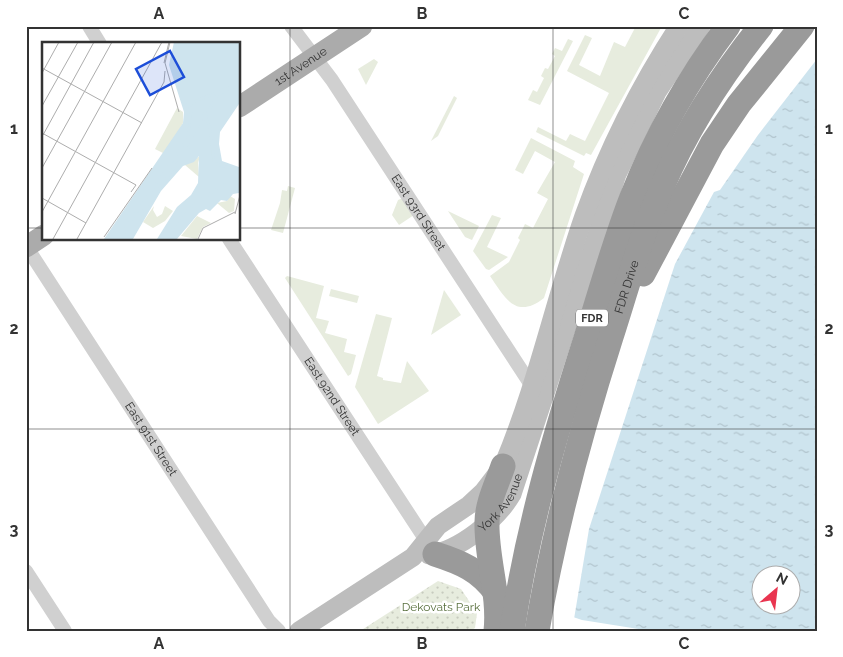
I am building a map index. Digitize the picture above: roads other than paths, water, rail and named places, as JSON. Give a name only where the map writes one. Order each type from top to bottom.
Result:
[{"type":"highway","name":"FDR Drive","points":[[512,631],[523,567],[546,467],[622,222],[641,174],[664,126],[689,81],[728,26]]},
{"type":"highway","name":"FDR Drive","points":[[537,631],[566,489],[644,233],[683,142],[724,75],[761,26]]},
{"type":"highway","points":[[614,329],[712,144],[739,104],[802,26]]},
{"type":"highway","points":[[496,631],[498,611],[487,524],[491,500],[503,466]]},
{"type":"highway","points":[[424,551],[470,567],[485,579],[496,593]]},
{"type":"main road","name":"1st Avenue","points":[[240,107],[362,26]]},
{"type":"main road","points":[[531,385],[578,236],[602,170],[630,109],[679,26]]},
{"type":"main road","points":[[542,403],[617,174],[657,92],[700,26]]},
{"type":"main road","points":[[26,246],[42,236]]},
{"type":"main road","name":"York Avenue","points":[[424,551],[438,526],[469,505],[483,492],[503,466],[531,385]]},
{"type":"main road","name":"York Avenue","points":[[299,631],[424,551],[452,546],[487,524],[501,512],[512,494],[542,403]]},
{"type":"street","points":[[89,26],[99,42]]},
{"type":"street","name":"East 93rd Street","points":[[291,26],[332,80],[400,182],[542,403]]},
{"type":"street","name":"East 92nd Street","points":[[230,240],[424,551]]},
{"type":"street","name":"East 91st Street","points":[[26,246],[269,621],[279,631]]},
{"type":"street","points":[[26,571],[65,631]]},
{"type":"water","points":[[817,59],[817,631],[572,631],[589,529],[675,264],[714,192],[720,190],[758,135]]},
{"type":"park label","name":"Dekovats Park","points":[[441,607]]}]
